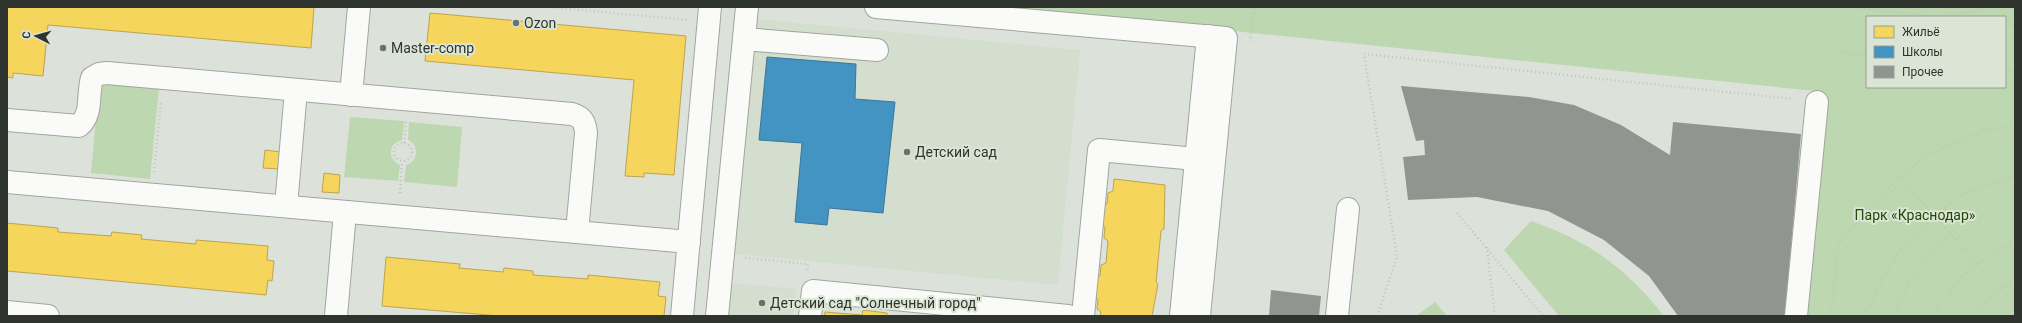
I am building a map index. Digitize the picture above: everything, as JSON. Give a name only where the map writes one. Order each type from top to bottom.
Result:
[{"type":"lane","points":[[351,95],[359,7]]},
{"type":"lane","points":[[717,316],[747,7]]},
{"type":"lane","points":[[876,7],[1226,38],[1199,316]]},
{"type":"lane","points":[[682,316],[702,14]]},
{"type":"lane","points":[[1181,316],[1208,36]]},
{"type":"lane","points":[[744,38],[877,50]]},
{"type":"lane","points":[[7,120],[79,126],[85,121],[88,114],[92,78],[99,74],[163,78],[572,114],[580,116],[585,125],[586,133],[577,232]]},
{"type":"lane","points":[[286,206],[296,90]]},
{"type":"lane","points":[[1796,316],[1817,102]]},
{"type":"lane","points":[[1083,316],[1099,150],[1196,159]]},
{"type":"lane","points":[[7,182],[688,242]]},
{"type":"lane","points":[[1337,316],[1348,209]]},
{"type":"lane","points":[[336,316],[345,212]]},
{"type":"lane","points":[[810,316],[812,291],[1068,316]]},
{"type":"lane","points":[[7,312],[48,316]]},
{"type":"path","points":[[550,7],[702,14]]},
{"type":"path","points":[[1243,7],[1254,8]]},
{"type":"path","points":[[1841,7],[1934,16],[1977,11],[1987,7]]},
{"type":"path","points":[[1917,14],[1923,7]]},
{"type":"path","points":[[1837,52],[1866,55]]},
{"type":"path","points":[[1377,316],[1397,257],[1364,54],[1817,102]]},
{"type":"path","points":[[152,194],[163,78]]},
{"type":"path","points":[[1831,316],[1838,244],[1899,177],[1929,154],[1984,130],[2015,127]]},
{"type":"path","points":[[404,143],[410,145],[413,150],[412,156],[408,160],[402,162],[397,160],[394,155],[394,149],[398,144],[404,143]]},
{"type":"path","points":[[398,216],[402,162]]},
{"type":"path","points":[[1865,316],[1889,268],[1902,249],[1934,216],[1965,192],[2015,175]]},
{"type":"path","points":[[1899,177],[1978,264]]},
{"type":"path","points":[[1457,213],[1487,246],[1543,316]]},
{"type":"path","points":[[1894,316],[1898,304],[1925,260],[1950,233]]},
{"type":"path","points":[[1932,316],[1962,276],[1994,252],[2015,244]]},
{"type":"path","points":[[1487,246],[1495,316]]},
{"type":"path","points":[[737,257],[808,264],[807,271]]},
{"type":"path","points":[[1970,316],[2003,287],[2015,282]]},
{"type":"shaded area","name":"Детский сад","points":[[756,19],[1080,50],[1058,285],[734,254]]},
{"type":"shaded area","name":"Детский сад \"Солнечный город\"","points":[[731,283],[796,289],[793,316],[727,316]]},
{"type":"green space","name":"Парк «Краснодар»","points":[[1001,7],[2015,7],[2015,316],[1805,316],[1825,92]]},
{"type":"green space","points":[[99,83],[159,88],[150,179],[91,173]]},
{"type":"green space","points":[[350,117],[404,121],[402,140],[394,144],[391,151],[393,159],[400,165],[398,181],[344,177]]},
{"type":"green space","points":[[409,122],[462,127],[457,187],[404,182],[406,165],[413,161],[416,153],[416,149],[412,142],[408,140]]},
{"type":"green space","points":[[1531,221],[1552,229],[1589,247],[1605,258],[1621,270],[1650,299],[1664,316],[1559,316],[1504,250]]},
{"type":"green space","points":[[1435,302],[1447,316],[1416,316]]},
{"type":"building: Жильё","points":[[7,7],[314,7],[311,48],[48,25],[43,76],[13,73],[13,78],[7,77]]},
{"type":"building: Жильё","points":[[430,13],[686,36],[674,175],[644,173],[644,177],[625,176],[634,80],[425,61]]},
{"type":"building: Жильё","points":[[265,150],[281,152],[280,169],[263,168]]},
{"type":"building: Жильё","points":[[324,173],[340,175],[339,193],[322,192]]},
{"type":"building: Жильё","points":[[1114,179],[1165,185],[1164,229],[1161,231],[1156,282],[1158,284],[1152,316],[1100,316],[1101,312],[1097,309],[1098,299],[1094,298],[1096,276],[1100,276],[1101,265],[1106,263],[1108,241],[1104,238],[1105,227],[1101,226],[1103,204],[1107,204],[1108,193],[1113,191]]},
{"type":"building: Жильё","points":[[7,223],[58,228],[58,232],[111,236],[112,232],[142,235],[141,239],[196,244],[196,240],[268,246],[267,260],[274,261],[272,281],[268,280],[266,295],[7,271]]},
{"type":"building: Жильё","points":[[386,257],[460,264],[459,268],[503,272],[504,268],[533,271],[533,275],[588,279],[588,275],[660,282],[658,296],[666,297],[664,316],[500,316],[382,306]]},
{"type":"building: Жильё","points":[[863,310],[887,313],[887,316],[824,316],[825,312],[862,315]]},
{"type":"building: Школы","points":[[767,57],[856,64],[855,99],[895,102],[883,213],[829,208],[827,225],[795,222],[802,143],[759,140]]},
{"type":"building: Прочее","points":[[1401,86],[1529,97],[1574,105],[1621,125],[1670,155],[1673,122],[1801,134],[1785,316],[1678,316],[1649,276],[1604,240],[1548,211],[1477,197],[1408,200],[1403,157],[1425,155],[1424,140],[1416,141]]},
{"type":"building: Прочее","points":[[1271,290],[1321,296],[1319,316],[1269,316]]},
{"type":"place","name":"Ozon","points":[[516,23]]},
{"type":"place","name":"Master-comp","points":[[383,48]]},
{"type":"place","name":"Детский сад","points":[[907,152]]},
{"type":"place","name":"Детский сад \"Солнечный город\"","points":[[762,303]]}]
